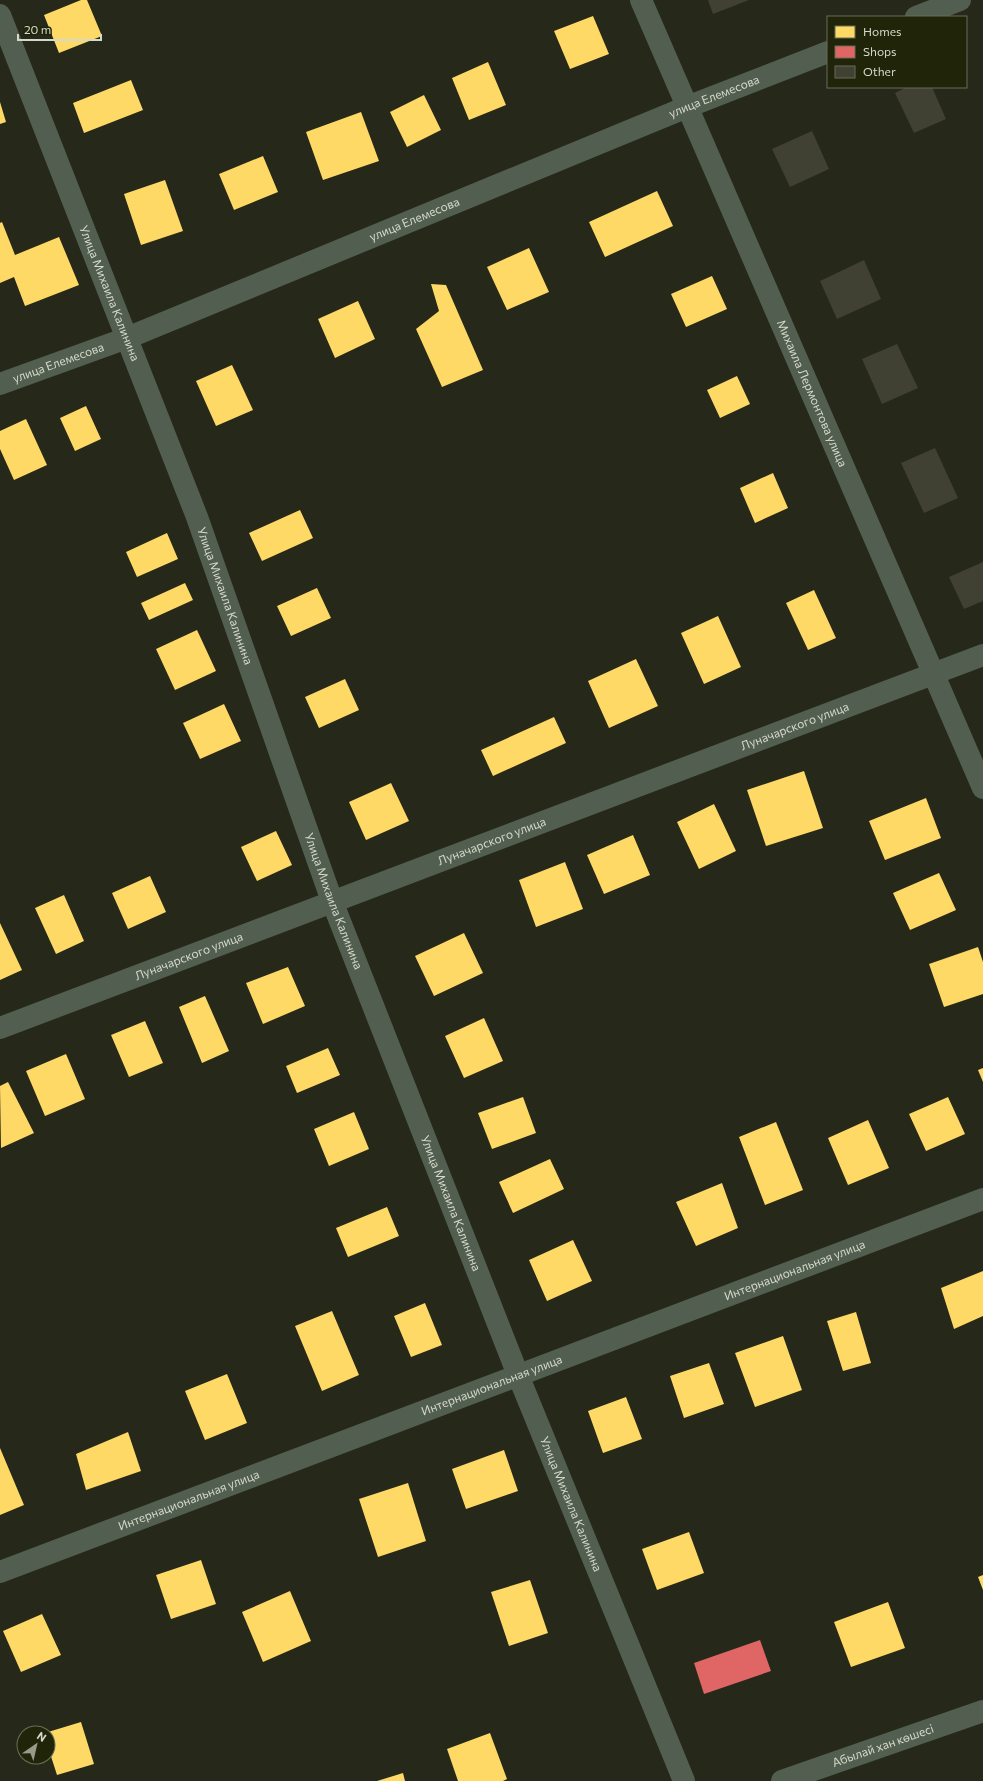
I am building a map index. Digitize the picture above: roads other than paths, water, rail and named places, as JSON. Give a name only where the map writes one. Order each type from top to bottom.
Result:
[{"type":"street","name":"Михаила Лермонтова улица","points":[[640,0],[983,788]]},
{"type":"street","points":[[919,16],[960,0]]},
{"type":"street","name":"Улица Михаила Калинина","points":[[0,15],[197,517],[332,901],[518,1375],[684,1781]]},
{"type":"street","name":"улица Елемесова","points":[[0,384],[127,338],[687,107],[827,52]]},
{"type":"street","name":"Луначарского улица","points":[[0,1028],[983,655]]},
{"type":"street","name":"Интернациональная улица","points":[[0,1572],[983,1199]]},
{"type":"street","name":"Абылай хан көшесі","points":[[782,1781],[983,1711]]}]
